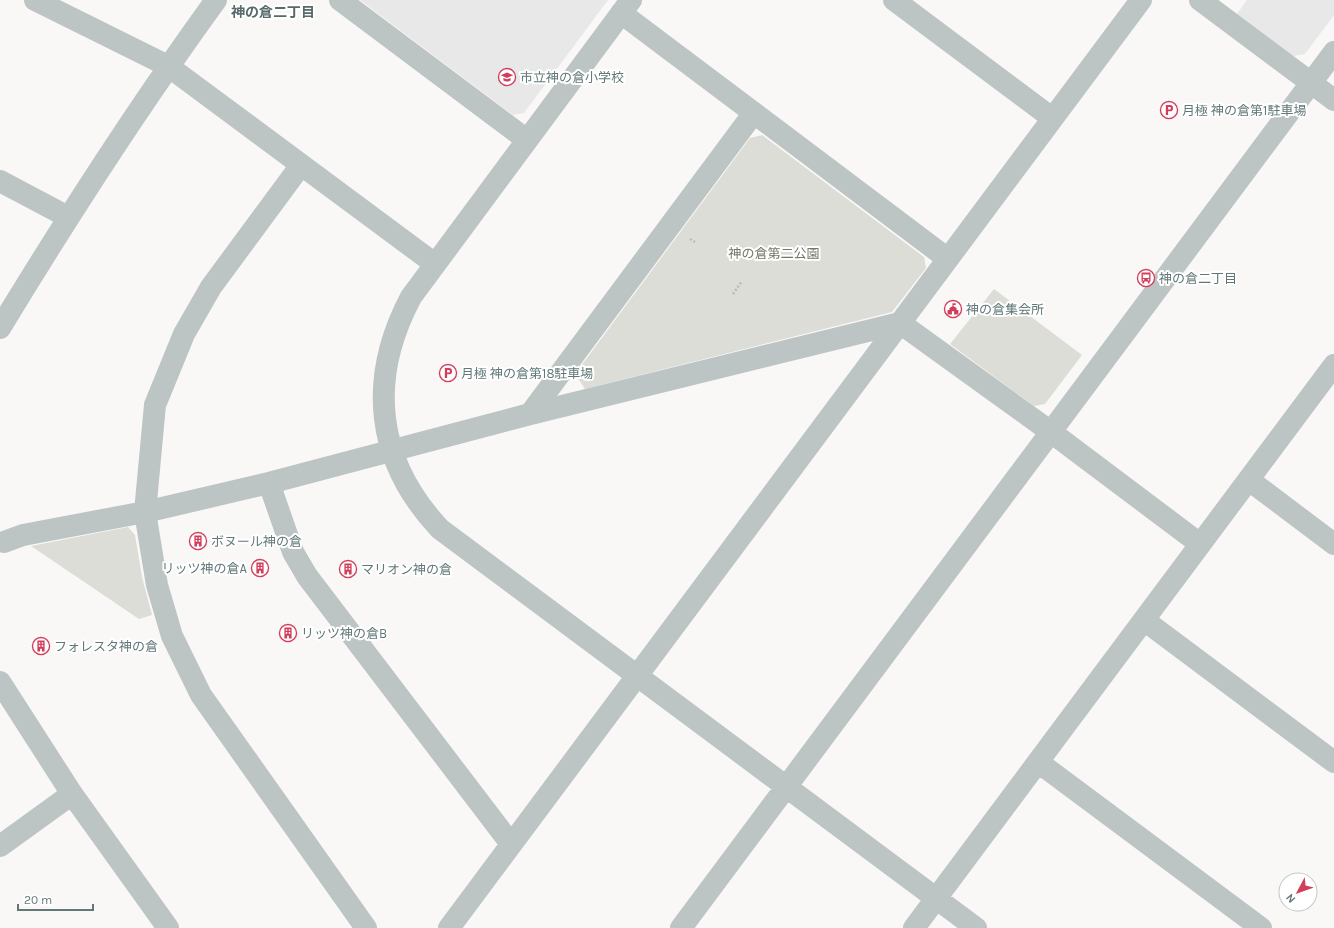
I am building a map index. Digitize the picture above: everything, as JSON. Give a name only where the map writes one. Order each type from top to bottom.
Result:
[{"type":"street","points":[[35,0],[168,66],[436,264]]},
{"type":"street","points":[[0,328],[68,217],[168,66],[216,0]]},
{"type":"street","points":[[340,0],[527,140]]},
{"type":"street","points":[[894,0],[1052,118]]},
{"type":"street","points":[[449,928],[1141,0]]},
{"type":"street","points":[[1200,0],[1334,100]]},
{"type":"street","points":[[948,259],[753,114],[626,7],[411,297],[400,317],[386,362],[383,397],[388,434],[400,474],[424,512],[440,529],[976,928]]},
{"type":"street","points":[[681,928],[1334,52]]},
{"type":"street","points":[[530,414],[753,114]]},
{"type":"street","points":[[301,165],[211,288],[184,334],[155,405],[145,512],[157,585],[172,636],[198,689],[366,928]]},
{"type":"street","points":[[0,181],[68,217]]},
{"type":"street","points":[[4,542],[23,535],[145,512],[269,483],[530,414],[900,323],[1051,432],[1200,544]]},
{"type":"street","points":[[914,928],[1334,365]]},
{"type":"street","points":[[1249,480],[1334,544]]},
{"type":"street","points":[[269,483],[294,552],[307,576],[511,844]]},
{"type":"street","points":[[1144,620],[1334,762]]},
{"type":"street","points":[[0,682],[72,794],[168,928]]},
{"type":"street","points":[[1038,762],[1261,928]]},
{"type":"street","points":[[0,846],[72,794]]},
{"type":"path","points":[[733,294],[742,281]]},
{"type":"shaded area","name":"市立神の倉小学校","points":[[360,0],[608,0],[524,113],[513,115]]},
{"type":"shaded area","points":[[1247,0],[1334,0],[1334,15],[1305,54],[1293,56],[1237,14]]},
{"type":"green space","name":"神の倉第二公園","points":[[762,135],[924,257],[926,268],[892,312],[585,389],[575,374],[750,138]]},
{"type":"green space","points":[[994,289],[1082,355],[1045,404],[1034,406],[950,344]]},
{"type":"green space","points":[[128,527],[135,535],[142,577],[152,615],[139,619],[31,546]]},
{"type":"place","name":"市立神の倉小学校","points":[[507,77]]},
{"type":"place","name":"月極 神の倉第1駐車場","points":[[1169,110]]},
{"type":"place","name":"神の倉二丁目","points":[[1146,278]]},
{"type":"place","name":"神の倉集会所","points":[[953,309]]},
{"type":"place","name":"月極 神の倉第18駐車場","points":[[448,373]]},
{"type":"place","name":"ボヌール神の倉","points":[[198,541]]},
{"type":"place","name":"リッツ神の倉A","points":[[260,568]]},
{"type":"place","name":"マリオン神の倉","points":[[348,569]]},
{"type":"place","name":"リッツ神の倉B","points":[[288,633]]},
{"type":"place","name":"フォレスタ神の倉","points":[[41,646]]},
{"type":"district","name":"神の倉二丁目","points":[[273,12]]}]
